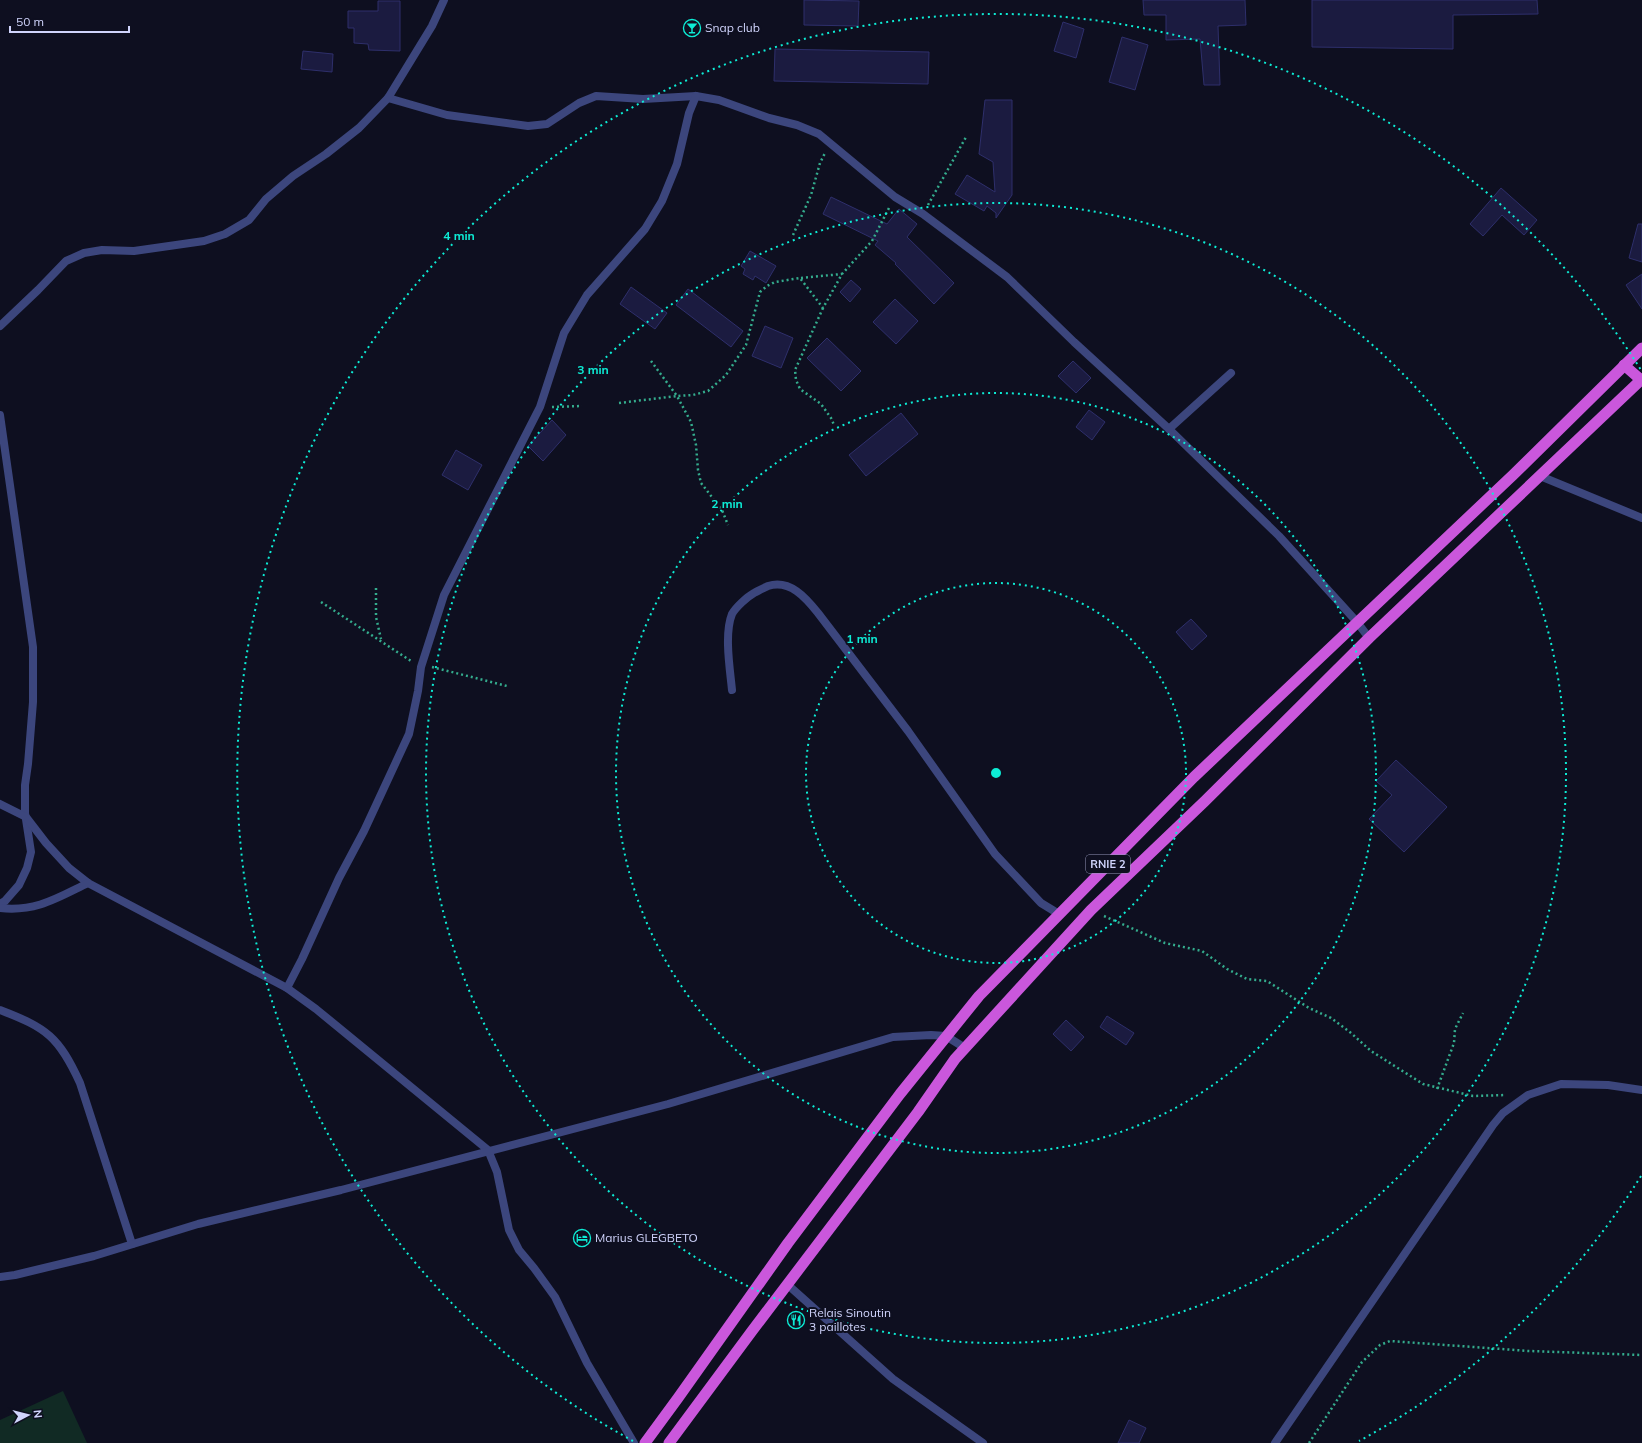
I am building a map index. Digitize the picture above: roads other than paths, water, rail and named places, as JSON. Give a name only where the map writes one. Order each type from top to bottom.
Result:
[{"type":"highway","name":"RNIE 2","points":[[645,1443],[788,1243],[872,1131],[979,996],[1194,777],[1508,481],[1642,348]]},
{"type":"highway","points":[[1624,365],[1642,380]]},
{"type":"highway","name":"RNIE 2","points":[[669,1443],[965,1048],[1091,910],[1205,801],[1369,638],[1642,380]]},
{"type":"street","points":[[0,326],[66,261],[84,252],[102,250],[134,251],[204,241],[225,234],[249,220],[266,199],[293,176],[326,154],[359,128],[388,98],[432,26],[444,0]]},
{"type":"street","points":[[388,98],[447,115],[528,126],[547,124],[579,103],[596,96],[642,99],[696,96],[719,100],[769,118],[797,125],[819,134],[895,197],[923,214],[1006,277],[1169,429],[1279,536],[1357,622],[1369,638]]},
{"type":"street","points":[[287,988],[339,878],[368,824],[409,734],[418,691],[421,667],[444,595],[540,407],[564,333],[588,295],[646,229],[662,201],[677,164],[689,113],[696,96]]},
{"type":"street","points":[[1169,429],[1232,373]]},
{"type":"street","points":[[0,415],[33,647],[34,702],[25,785],[26,817],[31,852],[27,868],[20,885],[5,901],[0,904]]},
{"type":"street","points":[[1540,476],[1642,518]]},
{"type":"street","points":[[732,690],[728,644],[729,627],[733,614],[749,596],[768,586],[780,585],[793,589],[806,598],[823,619],[908,731],[995,854],[1041,903],[1059,914]]},
{"type":"street","points":[[0,804],[26,817],[46,843],[70,868],[88,883],[287,988],[326,1017],[488,1150],[497,1172],[509,1230],[519,1250],[555,1296],[587,1362],[634,1443]]},
{"type":"street","points":[[0,908],[16,909],[32,907],[50,901],[88,883]]},
{"type":"street","points":[[0,1010],[33,1024],[54,1039],[69,1058],[80,1083],[132,1244]]},
{"type":"street","points":[[0,1278],[94,1256],[198,1224],[341,1190],[488,1150],[668,1104],[893,1037],[931,1035],[946,1036],[965,1048]]},
{"type":"street","points":[[1275,1443],[1493,1125],[1503,1113],[1528,1095],[1561,1084],[1608,1085],[1642,1090]]},
{"type":"street","points":[[788,1285],[893,1379],[983,1443]]},
{"type":"place","name":"Snap club","points":[[692,28]]},
{"type":"place","name":"Marius GLEGBETO","points":[[582,1238]]},
{"type":"place","name":"Relais Sinoutin 3 paillotes","points":[[796,1320]]}]
